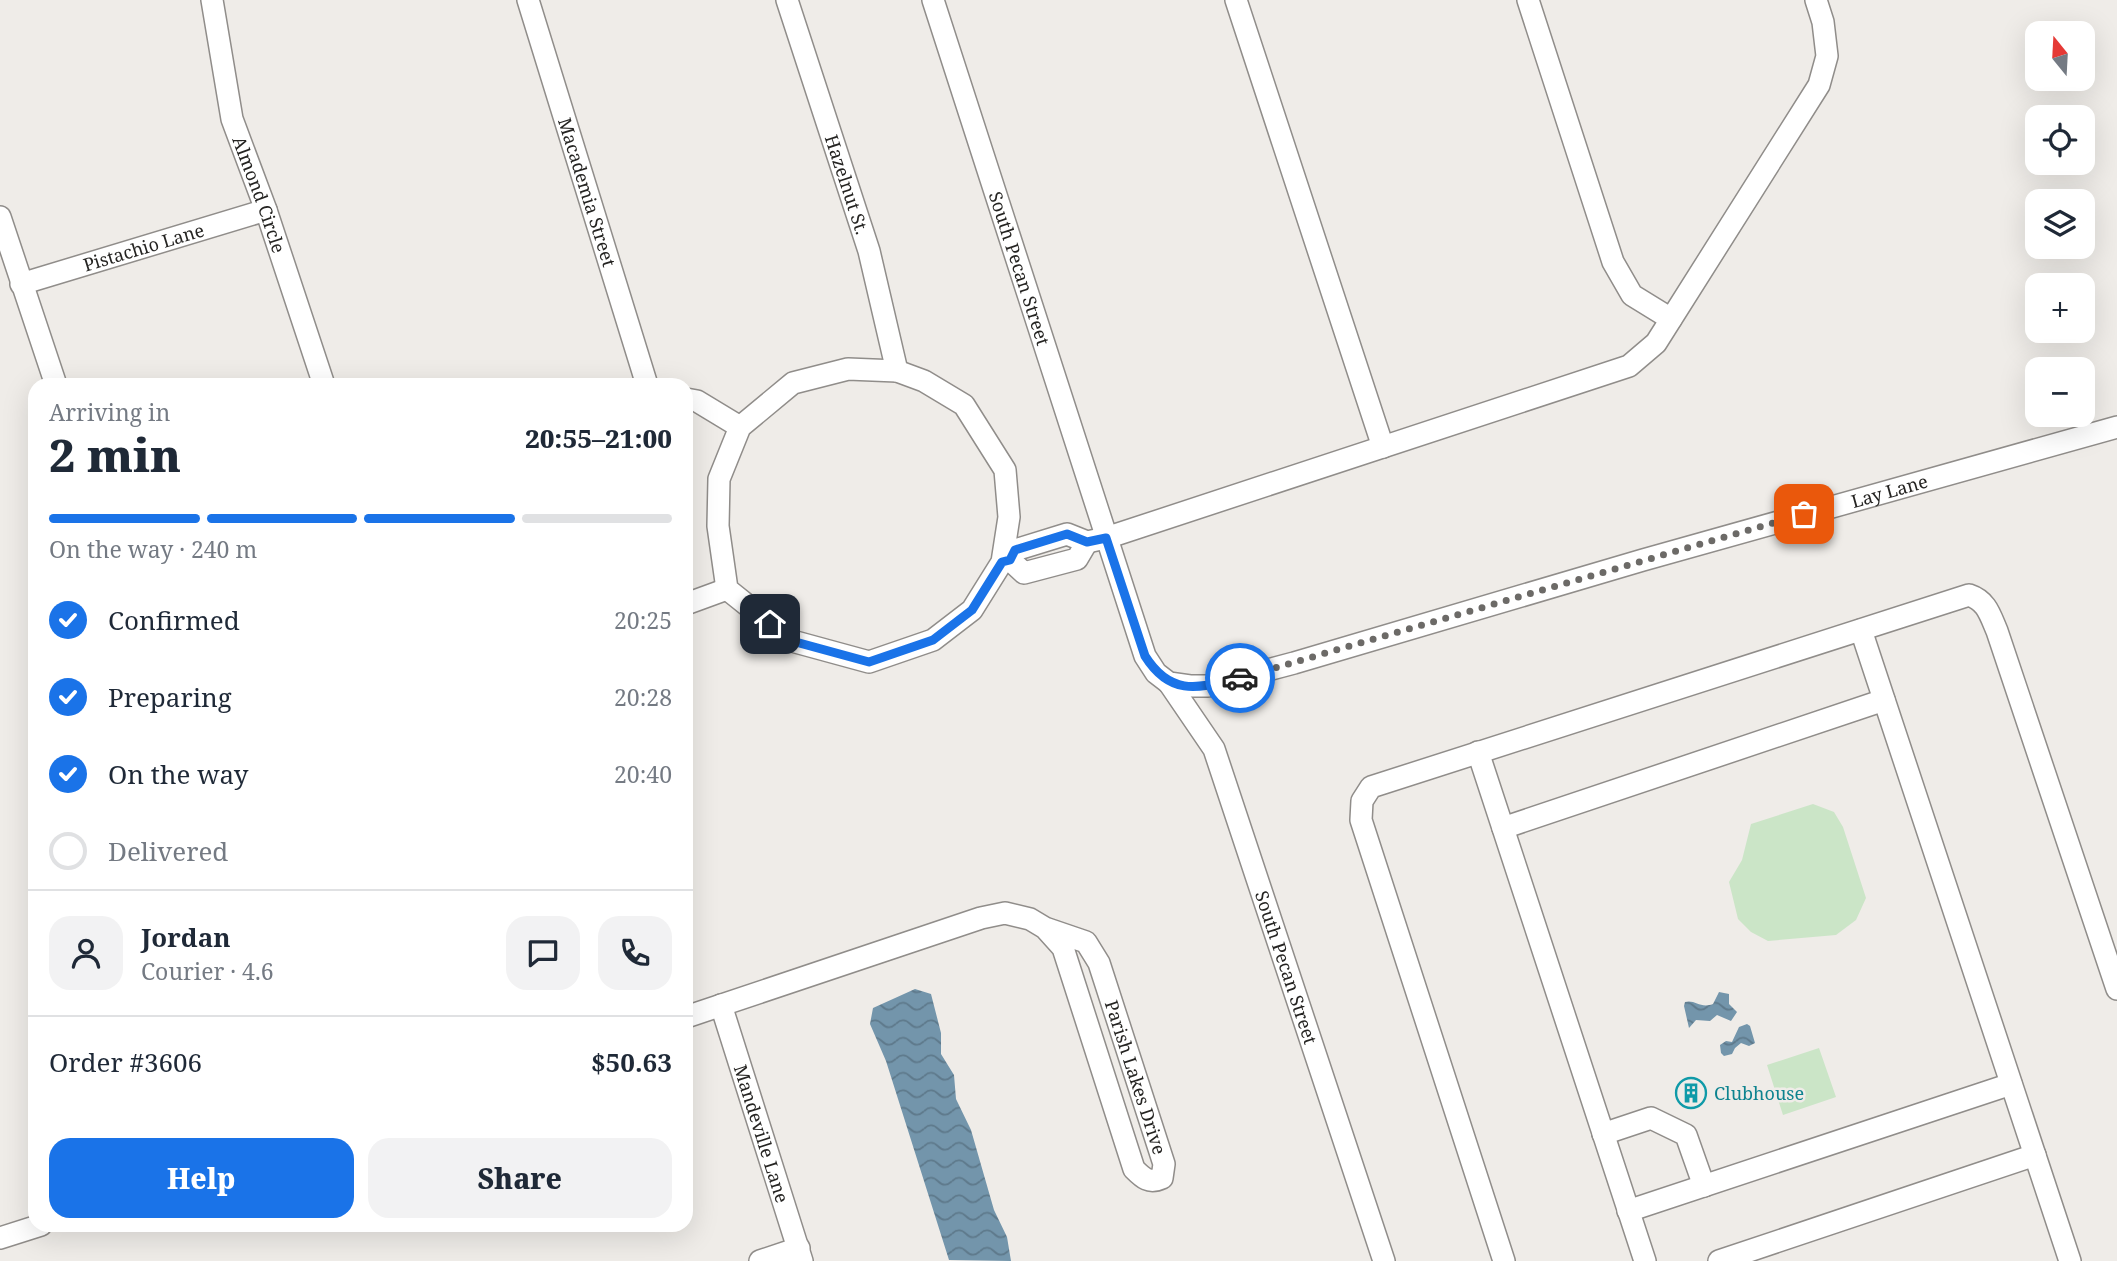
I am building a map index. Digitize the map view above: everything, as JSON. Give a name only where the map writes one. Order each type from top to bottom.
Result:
[{"type":"street","name":"Almond Circle","points":[[212,0],[232,119],[266,210],[322,378]]},
{"type":"street","name":"Macademia Street","points":[[528,0],[645,378]]},
{"type":"street","name":"Hazelnut St.","points":[[787,0],[869,251],[897,371]]},
{"type":"street","name":"South Pecan Street","points":[[933,0],[1096,540]]},
{"type":"street","points":[[1236,0],[1383,447]]},
{"type":"street","points":[[1528,0],[1613,262],[1632,295],[1671,319]]},
{"type":"street","points":[[1006,561],[1009,517],[1005,470],[964,405],[924,381],[897,371],[848,369],[793,383],[740,428],[719,479],[718,526],[727,589],[792,641],[869,662],[933,640],[972,610],[1015,550],[1067,534],[1096,540],[1629,366],[1656,343],[1819,85],[1827,57],[1823,22],[1816,0]]},
{"type":"street","name":"Pistachio Lane","points":[[21,285],[266,210]]},
{"type":"street","points":[[0,218],[54,378]]},
{"type":"street","points":[[693,401],[740,428]]},
{"type":"street","name":"Lay Lane","points":[[1169,683],[1190,687],[1208,686],[1294,663],[1643,560],[2117,427]]},
{"type":"street","points":[[1096,540],[1145,656],[1156,673],[1169,683]]},
{"type":"street","points":[[693,601],[727,589]]},
{"type":"street","points":[[1504,1261],[1361,820],[1362,801],[1371,787],[1969,595],[1979,598],[1987,607],[1997,631],[2117,989]]},
{"type":"street","points":[[1861,630],[2070,1261]]},
{"type":"street","name":"South Pecan Street","points":[[1169,683],[1214,749],[1384,1261]]},
{"type":"street","points":[[1503,828],[1884,700]]},
{"type":"street","points":[[1478,752],[1645,1261]]},
{"type":"street","name":"Parish Lakes Drive","points":[[693,1015],[981,918],[1006,914],[1030,919],[1045,928],[1086,942],[1099,963],[1164,1164],[1162,1178],[1155,1182],[1144,1180],[1134,1169],[1063,948],[1045,928]]},
{"type":"street","name":"Mandeville Lane","points":[[721,1005],[801,1255]]},
{"type":"street","points":[[1628,1211],[2011,1084]]},
{"type":"street","points":[[1603,1134],[1651,1118],[1686,1135],[1704,1186]]},
{"type":"street","points":[[1719,1261],[2035,1155]]},
{"type":"street","points":[[0,1238],[28,1229]]},
{"type":"street","points":[[760,1261],[801,1255]]},
{"type":"green space","points":[[1813,804],[1834,812],[1843,827],[1866,898],[1856,920],[1836,935],[1768,941],[1751,932],[1738,919],[1729,882],[1742,860],[1751,824]]},
{"type":"green space","points":[[1819,1048],[1836,1097],[1783,1115],[1767,1065]]},
{"type":"water","points":[[915,989],[931,994],[941,1033],[941,1054],[954,1075],[956,1099],[971,1130],[994,1210],[1007,1237],[1011,1261],[949,1260],[886,1061],[870,1024],[873,1008]]},
{"type":"water","points":[[1719,992],[1729,994],[1729,1004],[1737,1012],[1731,1021],[1717,1015],[1710,1021],[1696,1020],[1689,1028],[1685,1002],[1713,1004]]},
{"type":"water","points":[[1747,1024],[1755,1043],[1749,1046],[1741,1043],[1732,1054],[1724,1056],[1720,1045],[1726,1041],[1732,1042],[1739,1027]]},
{"type":"way so far","points":[[1240,678],[1804,514]]},
{"type":"place","name":"Clubhouse","points":[[1691,1093]]},
{"type":"route","points":[[770,624],[792,641],[869,662],[933,640],[972,610],[1002,562],[1010,560],[1015,550],[1067,534],[1087,542],[1106,538],[1145,656],[1156,673],[1169,683],[1190,687],[1208,686],[1240,678]]}]
